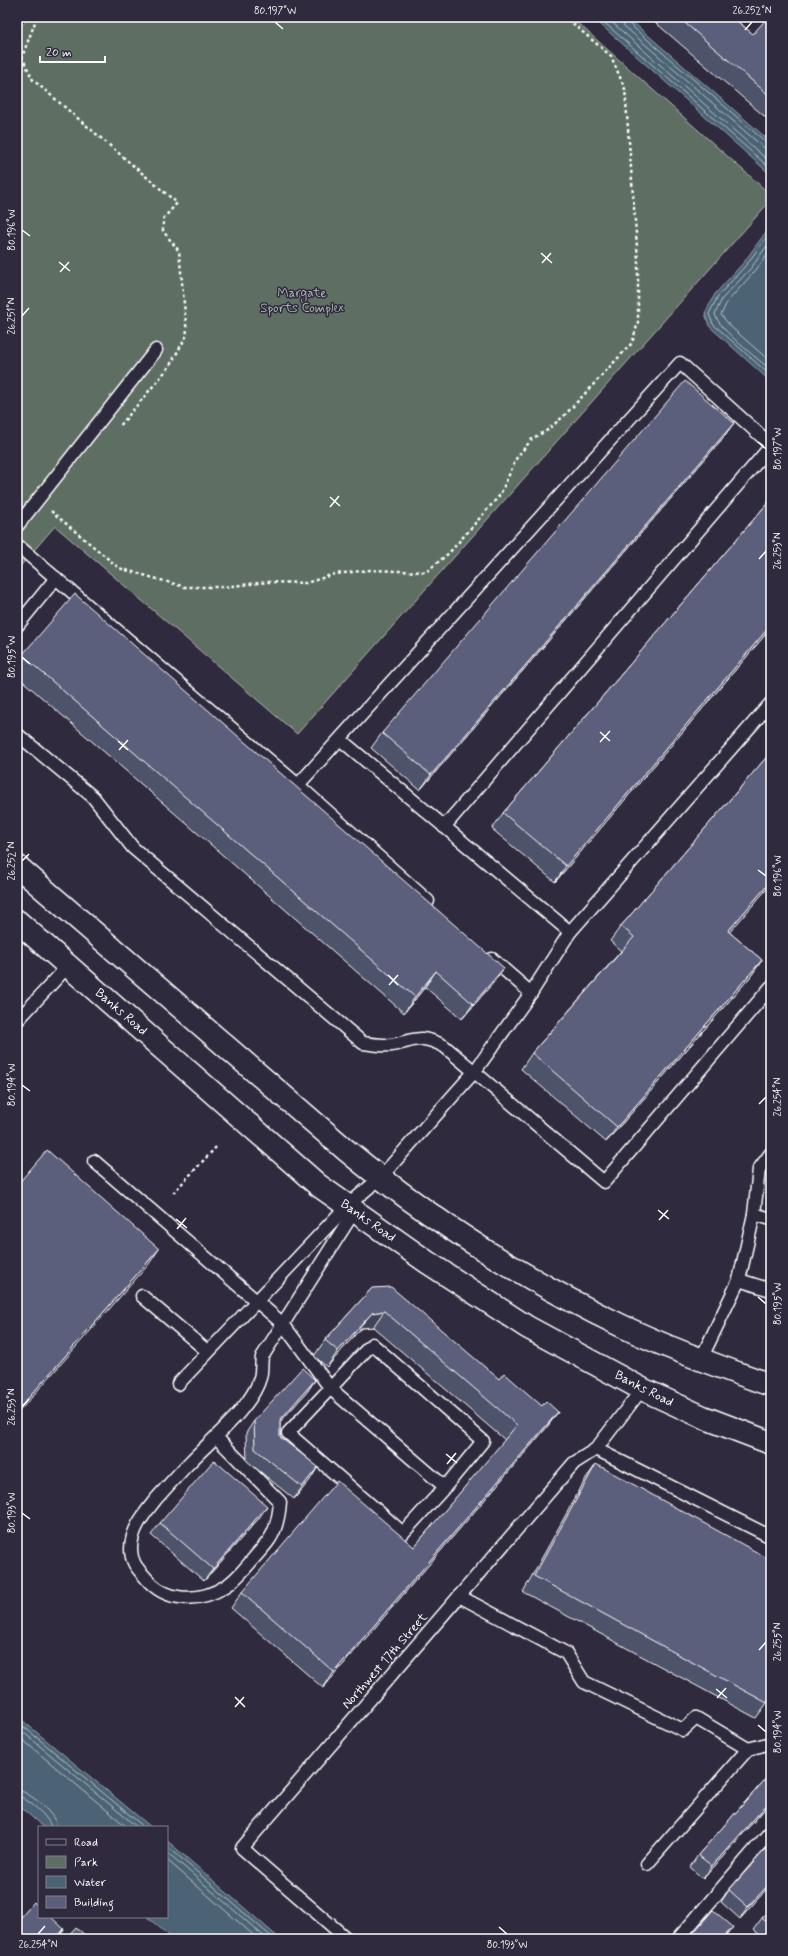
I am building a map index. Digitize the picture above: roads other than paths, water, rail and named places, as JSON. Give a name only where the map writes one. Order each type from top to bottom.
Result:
[{"type":"street","points":[[17,866],[380,1178],[451,1229],[553,1291],[624,1327],[700,1359],[771,1385]]},
{"type":"street","name":"Banks Road","points":[[17,921],[318,1185],[427,1262],[527,1327],[642,1389],[703,1417],[771,1443]]},
{"type":"lane","points":[[17,526],[156,350]]},
{"type":"lane","points":[[298,785],[341,740],[680,363],[771,446],[444,827]]},
{"type":"lane","points":[[17,545],[298,785],[438,910]]},
{"type":"lane","points":[[17,626],[56,578]]},
{"type":"lane","points":[[178,1384],[207,1351],[257,1302],[347,1206],[380,1178],[475,1071],[531,993],[570,932],[771,703]]},
{"type":"lane","points":[[17,734],[93,796],[133,848],[363,1043],[391,1045],[408,1040],[428,1039],[444,1046],[604,1182],[771,987]]},
{"type":"lane","points":[[341,740],[570,932]]},
{"type":"lane","points":[[484,951],[531,993]]},
{"type":"lane","points":[[17,1021],[68,966]]},
{"type":"lane","points":[[700,1359],[739,1280],[754,1214],[759,1169],[771,1152]]},
{"type":"lane","points":[[94,1161],[283,1324],[331,1389],[445,1486]]},
{"type":"lane","points":[[216,1437],[280,1502],[279,1519],[270,1539],[240,1573],[227,1585],[213,1593],[188,1599],[169,1596],[150,1584],[132,1562],[131,1547],[142,1516],[177,1474],[216,1437],[252,1394],[260,1378],[262,1357],[348,1221],[347,1206]]},
{"type":"lane","points":[[754,1214],[771,1219]]},
{"type":"lane","points":[[739,1280],[771,1290]]},
{"type":"lane","points":[[142,1296],[207,1351]]},
{"type":"lane","points":[[372,1344],[483,1441],[403,1533],[288,1433],[331,1389],[372,1344]]},
{"type":"lane","name":"Northwest 17th Street","points":[[347,1939],[242,1848],[574,1463],[596,1450],[642,1389]]},
{"type":"lane","points":[[596,1450],[771,1537]]},
{"type":"lane","points":[[460,1596],[566,1653],[584,1682],[683,1730],[696,1718],[748,1750]]},
{"type":"lane","points":[[647,1864],[748,1750],[771,1742]]},
{"type":"lane","points":[[678,1939],[771,1831]]},
{"type":"water","points":[[592,17],[627,17],[771,142],[771,175]]},
{"type":"water","points":[[771,225],[771,382],[709,326],[705,313],[715,294],[744,262]]},
{"type":"water","points":[[17,1716],[150,1826],[42,1826],[17,1804]]},
{"type":"water","points":[[168,1842],[280,1939],[173,1939],[148,1918],[168,1918]]},
{"type":"park label","name":"Margate Sports Complex","points":[[302,300]]}]
